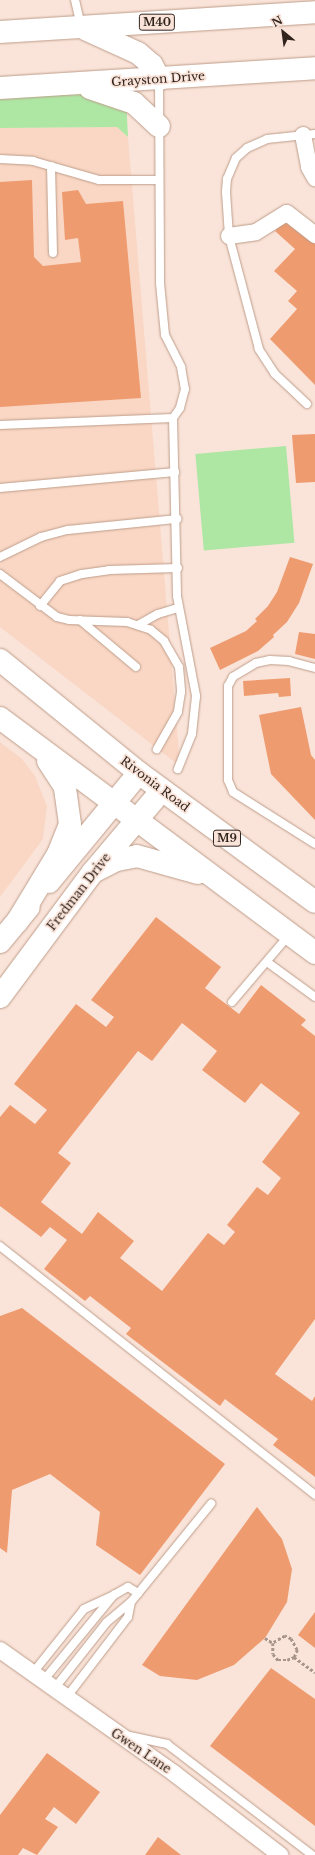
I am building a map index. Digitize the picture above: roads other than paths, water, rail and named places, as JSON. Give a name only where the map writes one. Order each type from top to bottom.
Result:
[{"type":"main road","name":"M40","points":[[0,32],[315,12]]},
{"type":"main road","points":[[81,27],[138,53],[152,65],[159,79]]},
{"type":"main road","name":"Grayston Drive","points":[[0,88],[315,68]]},
{"type":"main road","points":[[70,84],[134,103],[159,126]]},
{"type":"main road","name":"Rivonia Road","points":[[0,660],[139,774],[315,902]]},
{"type":"main road","points":[[0,718],[315,953]]},
{"type":"main road","points":[[17,922],[60,849],[70,824],[65,787],[52,765],[26,738]]},
{"type":"main road","points":[[0,942],[139,774]]},
{"type":"main road","name":"Fredman Drive","points":[[0,997],[93,872],[162,790]]},
{"type":"main road","points":[[93,872],[117,860],[137,856],[216,879]]},
{"type":"street","points":[[309,135],[309,167],[315,178]]},
{"type":"street","points":[[229,236],[256,232],[288,213],[315,235]]},
{"type":"street","name":"Gwen Lane","points":[[0,1650],[175,1774],[280,1855]]},
{"type":"lane","points":[[75,0],[81,27]]},
{"type":"lane","points":[[159,79],[159,265],[165,335],[180,368],[185,389],[180,408],[173,418],[177,520],[178,608],[194,676],[196,696],[192,734],[178,769]]},
{"type":"lane","points":[[307,404],[275,374],[259,349],[229,236],[226,192],[227,178],[236,158],[267,139],[309,135]]},
{"type":"lane","points":[[0,159],[51,166],[99,180],[159,180]]},
{"type":"lane","points":[[51,166],[53,253]]},
{"type":"lane","points":[[0,426],[173,418]]},
{"type":"lane","points":[[0,488],[175,472]]},
{"type":"lane","points":[[0,557],[42,538],[68,530],[177,520]]},
{"type":"lane","points":[[40,606],[60,581],[82,574],[109,570],[178,568]]},
{"type":"lane","points":[[0,574],[40,606],[57,616],[80,620],[118,620],[138,625],[157,634],[169,648],[179,667],[181,682],[178,712],[157,749]]},
{"type":"lane","points":[[138,625],[158,614],[178,608]]},
{"type":"lane","points":[[80,620],[136,667]]},
{"type":"lane","points":[[315,668],[289,660],[256,663],[232,677],[228,686],[228,780],[233,792],[315,844]]},
{"type":"lane","points":[[232,1002],[289,935]]},
{"type":"lane","points":[[267,962],[315,997]]},
{"type":"lane","points":[[0,1246],[315,1495]]},
{"type":"lane","points":[[49,1686],[107,1622],[131,1602],[211,1504]]},
{"type":"lane","points":[[49,1686],[84,1609],[128,1587],[138,1593]]},
{"type":"lane","points":[[49,1686],[114,1595]]},
{"type":"lane","points":[[49,1686],[128,1617],[131,1602]]},
{"type":"lane","points":[[117,1734],[167,1744],[312,1855]]}]
